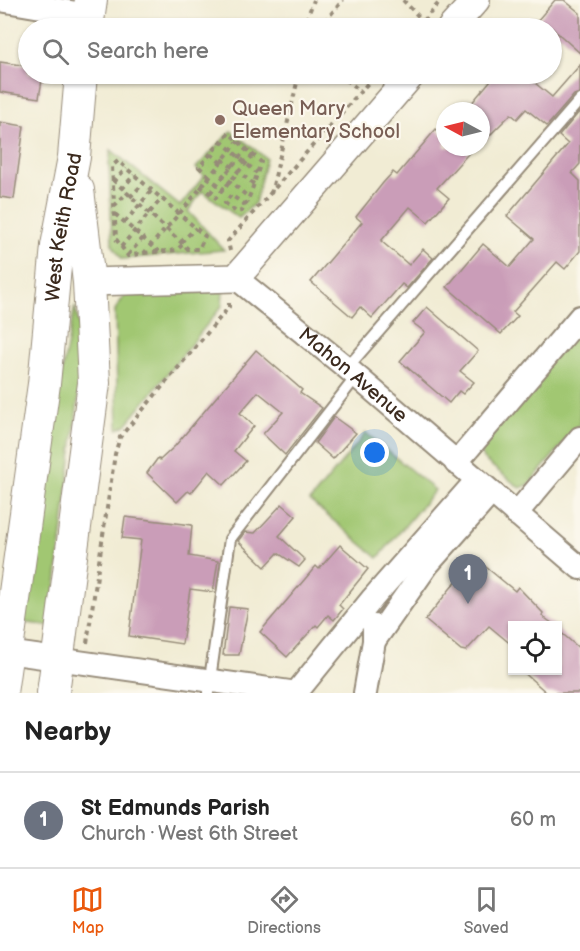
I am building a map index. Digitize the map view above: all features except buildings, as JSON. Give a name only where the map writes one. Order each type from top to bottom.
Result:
[{"type":"main road","points":[[74,156],[80,84]]},
{"type":"main road","name":"West Keith Road","points":[[1,693],[3,651],[44,384],[57,246],[74,156]]},
{"type":"main road","name":"West Keith Road","points":[[53,693],[94,383],[89,282],[74,156]]},
{"type":"main road","points":[[66,200],[73,269],[80,278],[89,282]]},
{"type":"main road","points":[[44,384],[55,365],[72,295],[83,283],[89,282]]},
{"type":"street","points":[[0,0],[89,15]]},
{"type":"street","points":[[460,18],[476,0]]},
{"type":"street","points":[[89,282],[232,277],[403,84]]},
{"type":"street","name":"Mahon Avenue","points":[[232,277],[352,372],[580,568]]},
{"type":"street","points":[[456,463],[580,317]]},
{"type":"street","points":[[516,514],[580,438]]},
{"type":"street","points":[[3,651],[209,686],[296,693],[373,598],[484,487]]},
{"type":"street","points":[[374,641],[484,487]]},
{"type":"street","points":[[365,693],[374,641],[373,598]]},
{"type":"lane","points":[[209,686],[230,539],[352,372],[580,100]]},
{"type":"path","points":[[307,18],[314,0]]},
{"type":"path","points":[[328,18],[343,0]]},
{"type":"path","points":[[403,0],[420,18]]},
{"type":"path","points":[[427,18],[441,0]]},
{"type":"path","points":[[271,195],[297,84]]},
{"type":"path","points":[[351,84],[360,91]]},
{"type":"path","points":[[89,634],[115,454],[120,437],[229,307],[232,277],[228,241],[367,84]]},
{"type":"path","points":[[224,189],[199,167],[229,133],[261,162],[255,185],[242,211],[236,212],[229,204]]},
{"type":"path","points":[[221,141],[257,173]]},
{"type":"path","points":[[144,253],[178,212],[186,206],[238,141]]},
{"type":"path","points":[[210,193],[247,148]]},
{"type":"path","points":[[211,154],[232,166],[255,185]]},
{"type":"path","points":[[200,186],[216,198],[253,154]]},
{"type":"path","points":[[113,181],[188,249],[200,249],[205,236],[118,160],[112,165],[116,239],[128,256]]},
{"type":"path","points":[[113,181],[126,168]]},
{"type":"path","points":[[215,168],[249,198]]},
{"type":"path","points":[[122,189],[134,175]]},
{"type":"path","points":[[114,207],[144,183]]},
{"type":"path","points":[[125,222],[152,190]]},
{"type":"path","points":[[229,204],[231,195],[244,205]]},
{"type":"path","points":[[121,247],[162,198]]},
{"type":"path","points":[[229,204],[237,199]]},
{"type":"path","points":[[114,213],[159,252]]},
{"type":"path","points":[[128,256],[177,250],[196,228]]},
{"type":"path","points":[[128,256],[143,238]]},
{"type":"green space","points":[[231,131],[266,158],[255,203],[239,218],[202,191],[188,211],[224,250],[122,259],[112,244],[109,163],[111,150],[180,206],[204,176],[196,168]]},
{"type":"green space","points":[[223,291],[222,306],[126,425],[118,429],[115,310],[125,295]]},
{"type":"green space","points":[[75,306],[84,350],[51,626],[21,622],[57,397]]},
{"type":"green space","points":[[580,325],[580,424],[528,485],[520,488],[483,459],[481,453],[485,442]]},
{"type":"green space","points":[[366,433],[435,490],[378,558],[310,501]]},
{"type":"place","name":"Queen Mary Elementary School","points":[[220,120]]},
{"type":"place","name":"St Edmunds Parish","points":[[468,604]]}]
